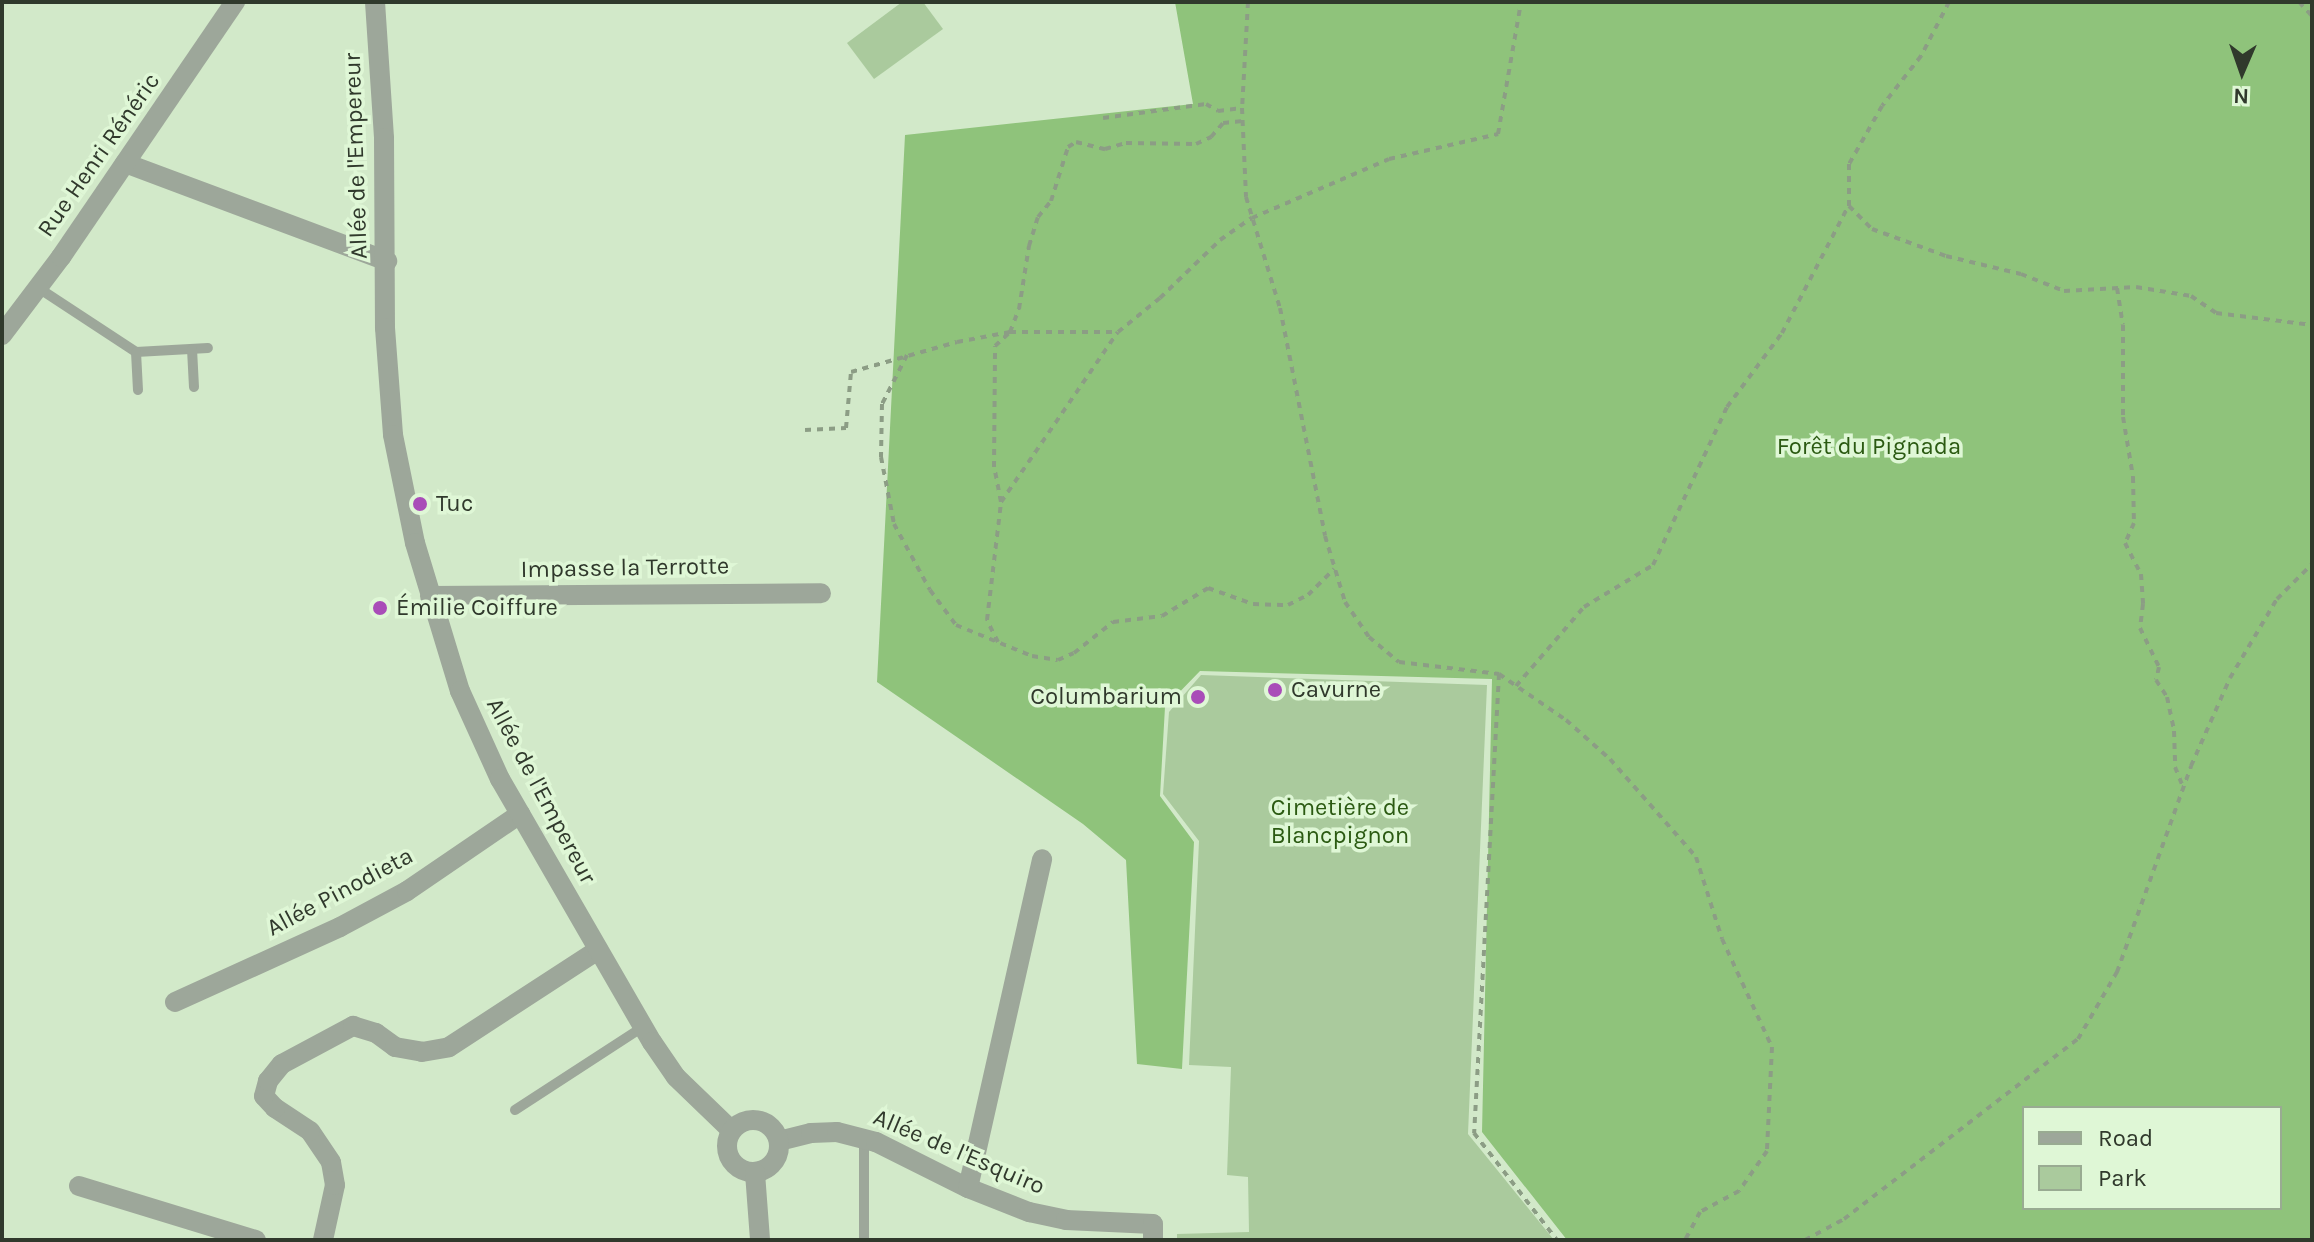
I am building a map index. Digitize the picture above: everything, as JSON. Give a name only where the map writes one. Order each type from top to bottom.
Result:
[{"type":"street","name":"Rue Henri Rénéric","points":[[2,335],[235,2]]},
{"type":"street","name":"Allée de l'Empereur","points":[[375,2],[387,261],[385,328],[393,435],[404,496],[430,596],[476,730],[520,814],[643,1027],[676,1077],[731,1130]]},
{"type":"street","points":[[125,163],[387,261]]},
{"type":"street","name":"Impasse la Terrotte","points":[[430,596],[821,593]]},
{"type":"street","name":"Allée Pinodieta","points":[[175,1002],[340,927],[407,891],[520,814]]},
{"type":"street","points":[[968,1188],[1042,859]]},
{"type":"street","points":[[323,1240],[335,1185],[331,1162],[310,1131],[275,1108],[264,1096],[268,1081],[282,1064],[353,1026],[376,1033],[395,1047],[422,1052],[449,1047],[598,950]]},
{"type":"street","points":[[753,1120],[774,1130],[779,1141],[774,1162],[755,1173],[743,1171],[727,1153],[731,1130],[741,1122],[753,1120]]},
{"type":"street","name":"Allée de l'Esquiro","points":[[779,1141],[811,1133],[837,1132],[864,1139],[968,1188],[1029,1212],[1066,1220],[1153,1224],[1153,1240]]},
{"type":"street","points":[[755,1173],[760,1240]]},
{"type":"street","points":[[79,1186],[256,1240]]},
{"type":"lane","points":[[37,287],[136,352],[208,348]]},
{"type":"lane","points":[[192,349],[194,387]]},
{"type":"lane","points":[[136,352],[138,390]]},
{"type":"lane","points":[[515,1110],[643,1027]]},
{"type":"lane","points":[[864,1139],[864,1238]]},
{"type":"path","points":[[1248,2],[1242,108],[1246,197],[1280,308],[1308,454],[1345,602],[1369,637],[1399,662],[1499,674],[1566,720],[1610,759],[1696,857],[1722,939],[1772,1047],[1767,1151],[1739,1191],[1700,1212],[1685,1240]]},
{"type":"path","points":[[1001,502],[1118,332],[1160,298],[1220,240],[1252,218],[1389,159],[1498,134],[1521,2]]},
{"type":"path","points":[[1516,686],[1584,607],[1653,565],[1727,407],[1782,333],[1849,206],[1849,164],[1882,106],[1921,56],[1949,2]]},
{"type":"path","points":[[2299,2],[2312,16]]},
{"type":"path","points":[[1103,118],[1206,104],[1218,111],[1242,108]]},
{"type":"path","points":[[998,642],[987,620],[1001,502],[994,467],[992,368],[995,346],[1010,332],[1019,309],[1029,246],[1038,217],[1051,201],[1068,147],[1076,142],[1105,149],[1126,143],[1196,144],[1211,137],[1223,123],[1243,121]]},
{"type":"path","points":[[1849,206],[1872,229],[1946,256],[2021,274],[2064,291],[2136,287],[2191,296],[2216,313],[2312,325]]},
{"type":"path","points":[[2117,288],[2123,325],[2123,417],[2133,477],[2134,523],[2125,543],[2141,574],[2143,604],[2140,628],[2159,667],[2156,680],[2167,697],[2174,731],[2175,767],[2183,787]]},
{"type":"path","points":[[805,430],[846,428],[851,372],[907,355],[1010,332],[1118,332]]},
{"type":"path","points":[[907,355],[882,404],[881,457],[894,524],[930,590],[956,625],[1032,656],[1058,660],[1074,653],[1113,622],[1162,616],[1208,588],[1253,604],[1288,605],[1308,595],[1335,568]]},
{"type":"path","points":[[1805,1240],[1844,1219],[2078,1039],[2117,972],[2183,787],[2230,678],[2277,599],[2312,564]]},
{"type":"path","points":[[1499,674],[1474,1133],[1557,1240]]},
{"type":"green space","points":[[902,2],[923,2],[943,29],[874,79],[847,43]]},
{"type":"green space","name":"Forêt du Pignada","points":[[1175,2],[2312,2],[2312,1240],[1567,1240],[1482,1132],[1492,679],[1200,671],[1165,707],[1160,796],[1194,842],[1182,1069],[1137,1064],[1126,860],[1083,824],[877,682],[905,135],[1193,104]]},
{"type":"green space","name":"Cimetière de Blancpignon","points":[[1201,675],[1487,685],[1468,1134],[1554,1240],[1177,1240],[1177,1234],[1249,1232],[1248,1177],[1227,1175],[1231,1067],[1189,1065],[1199,841],[1163,794],[1169,712]]},
{"type":"place","name":"Tuc","points":[[420,504]]},
{"type":"place","name":"Émilie Coiffure","points":[[380,608]]},
{"type":"place","name":"Cavurne","points":[[1275,690]]},
{"type":"place","name":"Columbarium","points":[[1198,697]]}]
